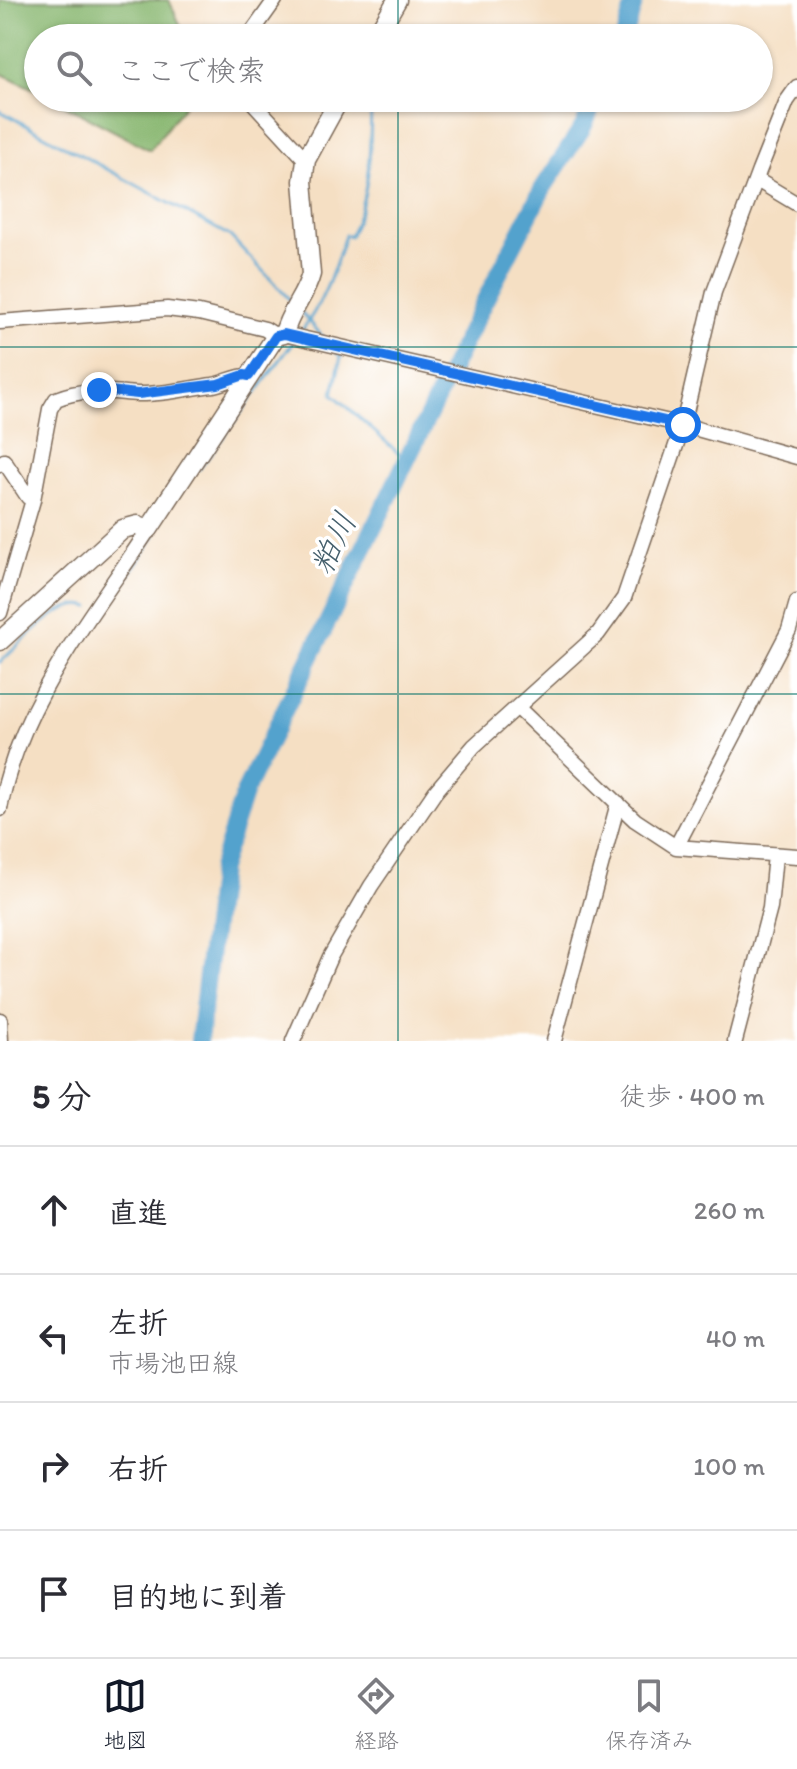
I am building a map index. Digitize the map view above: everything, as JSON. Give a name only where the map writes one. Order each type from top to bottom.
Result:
[{"type":"main road","points":[[383,24],[397,0]]},
{"type":"main road","points":[[0,641],[123,529],[138,525],[149,529],[249,376],[280,335],[311,274],[303,181],[306,160],[332,112]]},
{"type":"street","points":[[258,24],[275,0]]},
{"type":"street","points":[[293,1041],[330,957],[395,850],[450,774],[474,746],[598,634],[624,598],[714,292],[787,101],[797,87]]},
{"type":"street","points":[[262,112],[306,160]]},
{"type":"street","points":[[757,180],[797,204]]},
{"type":"street","points":[[0,322],[167,309],[199,313],[280,335],[308,338],[677,423],[797,457]]},
{"type":"street","points":[[0,613],[33,500],[50,409],[56,399],[99,390],[138,394],[155,392],[218,384],[249,376]]},
{"type":"street","points":[[0,464],[4,461],[33,500]]},
{"type":"street","points":[[0,809],[35,706],[149,529]]},
{"type":"street","points":[[676,847],[789,630],[797,602]]},
{"type":"street","points":[[518,708],[635,820],[676,847],[797,856]]},
{"type":"street","points":[[554,1041],[618,803]]},
{"type":"street","points":[[735,1041],[770,908],[775,855]]},
{"type":"street","points":[[0,1020],[1,1041]]},
{"type":"green space","points":[[0,0],[169,0],[180,24],[24,24],[24,84],[0,73]]},
{"type":"green space","points":[[78,112],[179,112],[150,150]]},
{"type":"waterway","name":"粕川","points":[[628,24],[635,0]]},
{"type":"waterway","points":[[0,111],[230,236],[291,301]]},
{"type":"waterway","points":[[299,334],[321,299],[345,235],[350,236],[357,220],[366,186],[371,112]]},
{"type":"waterway","name":"粕川","points":[[199,1041],[220,869],[245,791],[479,312],[543,188],[590,112]]},
{"type":"waterway","points":[[302,313],[323,337]]},
{"type":"waterway","points":[[199,469],[295,340]]},
{"type":"waterway","points":[[336,352],[341,357],[333,394],[407,461]]},
{"type":"waterway","points":[[101,612],[119,591],[155,535]]},
{"type":"waterway","points":[[0,662],[54,615],[79,605],[90,607]]},
{"type":"route","points":[[99,390],[138,394],[218,384],[249,376],[276,336],[284,334],[683,425]]}]
